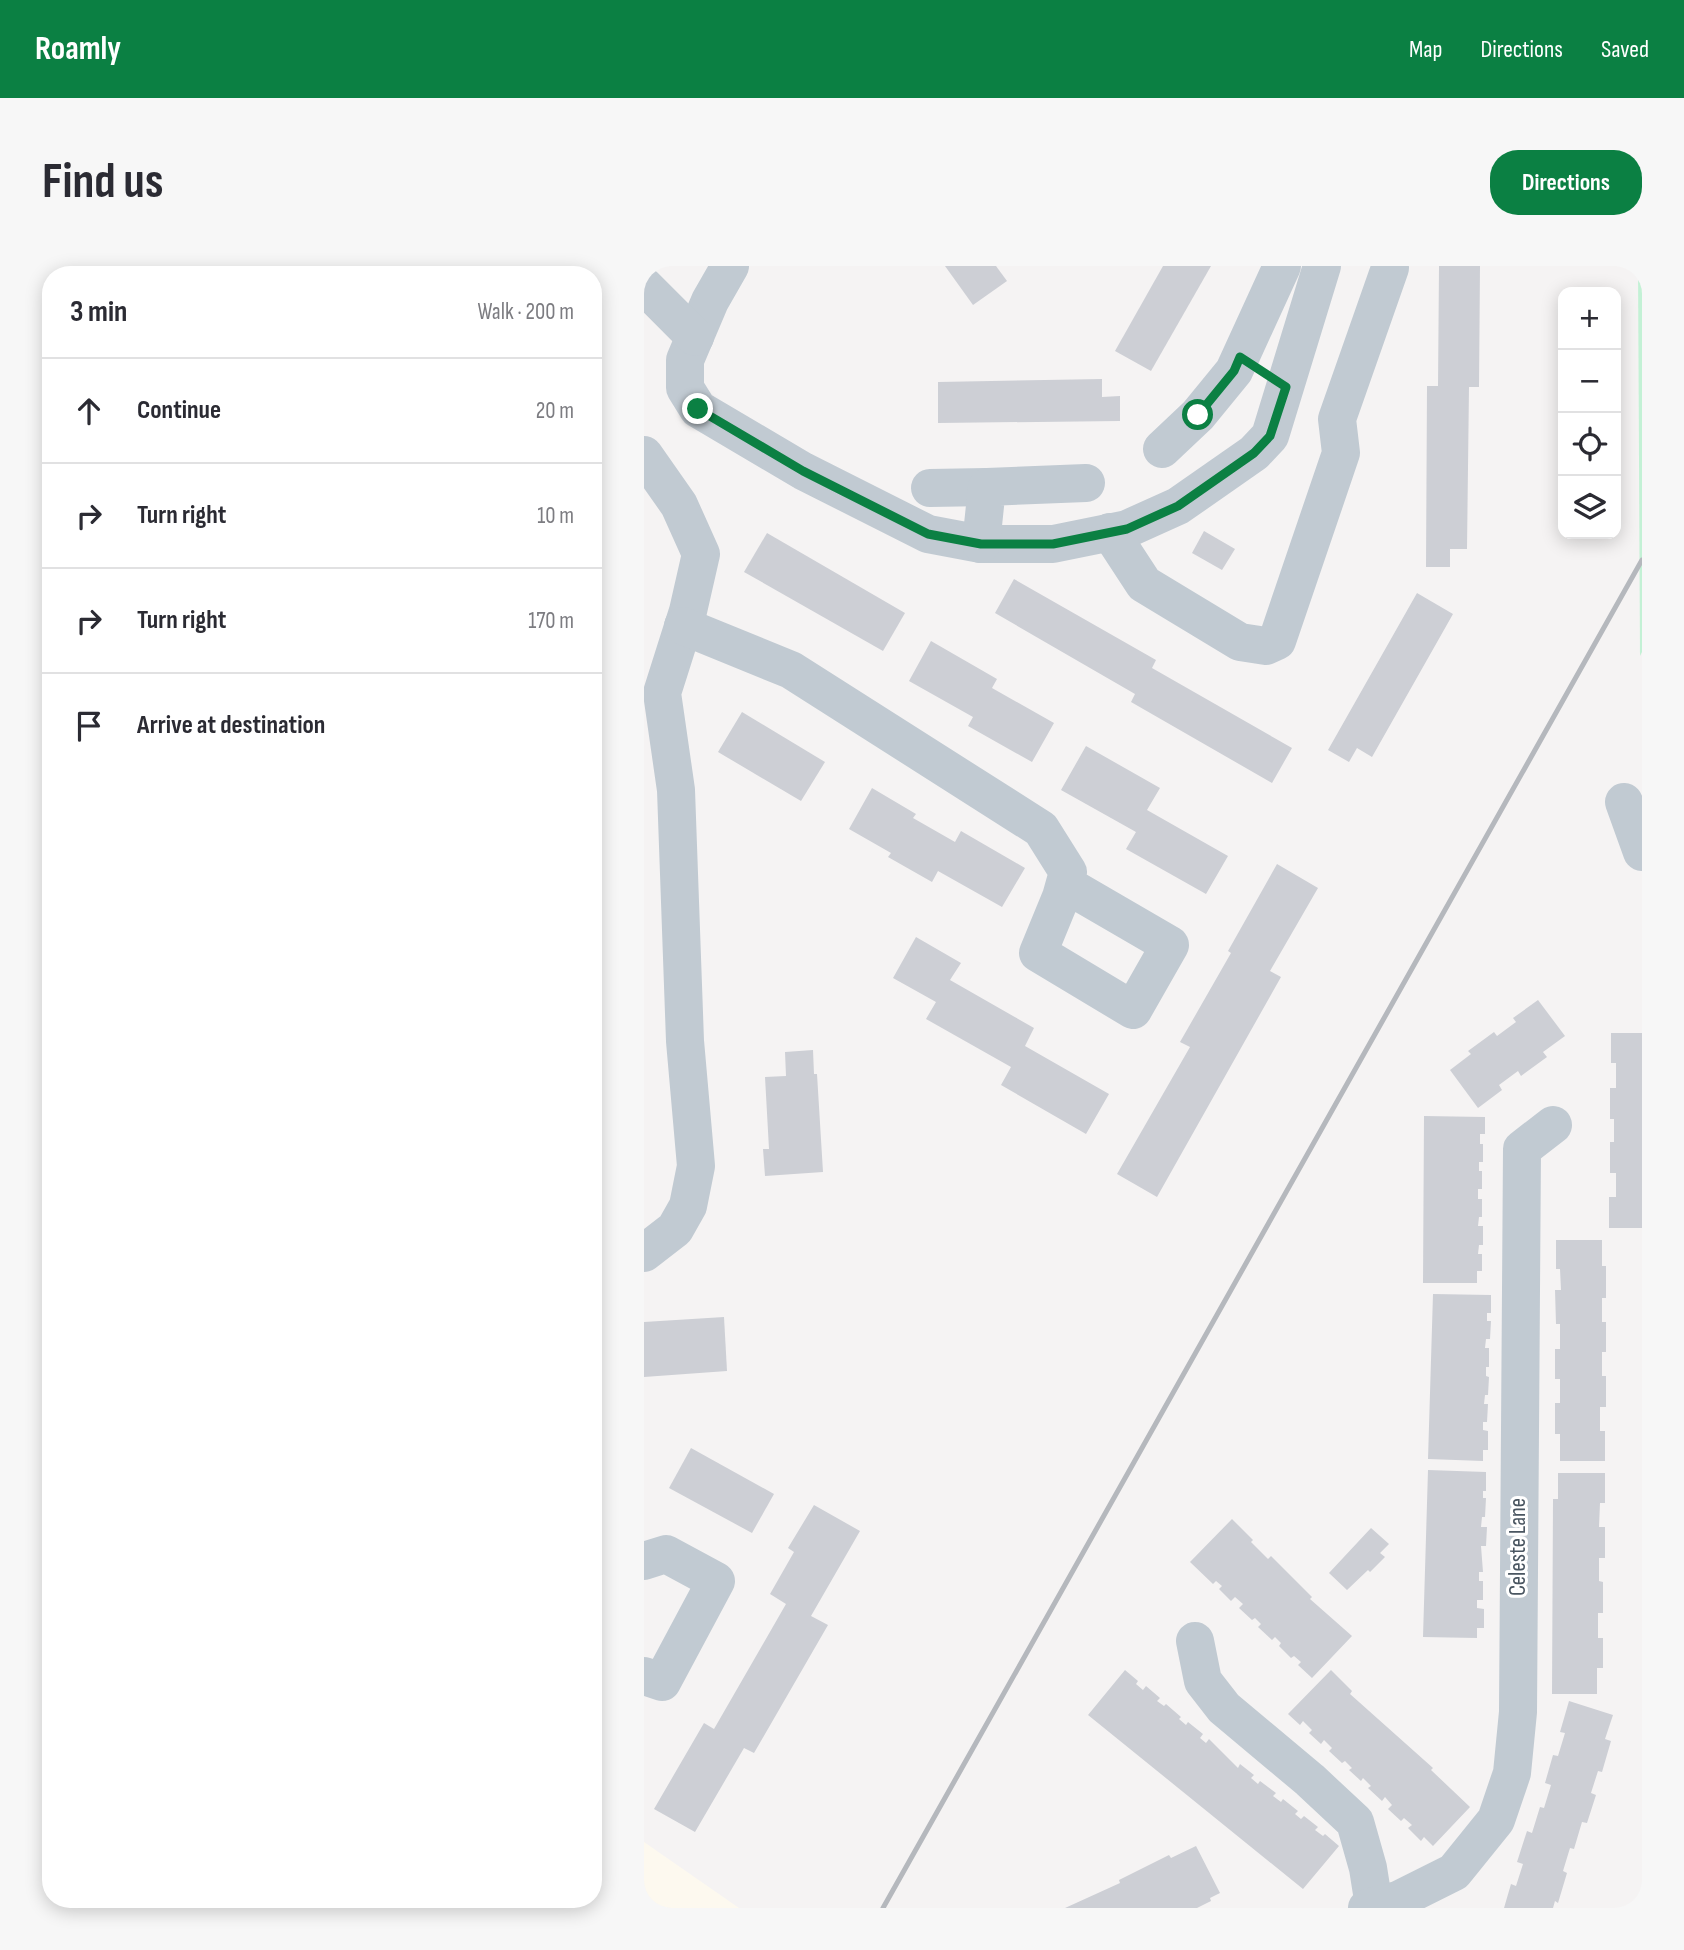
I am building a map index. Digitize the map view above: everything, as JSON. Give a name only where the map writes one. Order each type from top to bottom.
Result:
[{"type":"street","points":[[730,266],[710,301],[685,360],[685,388],[698,409],[803,471],[928,534],[981,544],[1053,544],[1127,529],[1178,506],[1254,453],[1270,436],[1322,266]]},
{"type":"street","points":[[1162,449],[1198,415],[1234,371],[1282,266]]},
{"type":"street","points":[[1110,532],[1144,584],[1240,642],[1266,646],[1277,640],[1341,453],[1336,419],[1390,268]]},
{"type":"street","points":[[644,286],[695,337]]},
{"type":"street","points":[[1240,357],[1336,419]]},
{"type":"street","points":[[644,455],[679,505],[701,554],[683,626],[662,693],[676,790],[685,1041],[696,1166],[688,1206],[675,1229],[644,1253]]},
{"type":"street","points":[[930,488],[1086,483]]},
{"type":"street","points":[[981,544],[987,487]]},
{"type":"street","points":[[683,626],[791,670],[1041,829],[1068,872],[1065,884]]},
{"type":"street","points":[[1623,802],[1642,852]]},
{"type":"street","name":"Celeste Lane","points":[[1371,1907],[1398,1900],[1454,1872],[1496,1820],[1512,1773],[1518,1712],[1522,1149],[1553,1125]]},
{"type":"street","points":[[644,1561],[666,1554],[716,1581],[662,1682],[644,1676]]},
{"type":"street","points":[[1195,1641],[1203,1681],[1224,1708],[1310,1780],[1355,1822],[1368,1868],[1371,1907]]},
{"type":"shaded area","points":[[644,1842],[739,1908],[644,1908]]},
{"type":"green space","points":[[1638,266],[1642,266],[1640,656]]},
{"type":"building","points":[[945,266],[996,266],[1007,281],[973,305]]},
{"type":"building","points":[[1163,266],[1211,266],[1151,371],[1115,351]]},
{"type":"building","points":[[1439,266],[1480,266],[1479,387],[1469,387],[1467,549],[1450,549],[1450,567],[1426,567],[1427,386],[1438,386]]},
{"type":"building","points":[[1102,379],[1102,397],[1120,396],[1120,421],[938,423],[938,382]]},
{"type":"building","points":[[1204,531],[1235,549],[1222,570],[1192,553]]},
{"type":"building","points":[[767,533],[905,613],[883,651],[744,572]]},
{"type":"building","points":[[1014,579],[1156,660],[1152,668],[1292,748],[1272,783],[1131,702],[1135,694],[995,613]]},
{"type":"building","points":[[1417,593],[1453,614],[1372,757],[1357,748],[1349,762],[1328,750]]},
{"type":"building","points":[[931,641],[997,679],[992,688],[1054,723],[1032,762],[968,726],[973,717],[909,681]]},
{"type":"building","points":[[742,712],[825,762],[801,801],[718,752]]},
{"type":"building","points":[[1086,746],[1160,788],[1147,810],[1228,856],[1206,894],[1126,849],[1136,832],[1061,790]]},
{"type":"building","points":[[872,788],[916,814],[913,818],[955,842],[961,831],[1025,868],[1002,907],[938,871],[932,882],[888,857],[891,853],[849,829]]},
{"type":"building","points":[[1277,864],[1318,888],[1270,971],[1281,977],[1157,1197],[1117,1174],[1190,1047],[1180,1042],[1231,953],[1228,951]]},
{"type":"building","points":[[916,937],[961,963],[950,980],[1034,1028],[1025,1046],[1109,1094],[1086,1134],[1001,1085],[1011,1067],[926,1019],[936,1002],[893,978]]},
{"type":"building","points":[[1538,1000],[1565,1036],[1543,1052],[1547,1057],[1521,1076],[1518,1071],[1499,1085],[1502,1090],[1478,1108],[1450,1070],[1471,1054],[1468,1051],[1494,1032],[1497,1036],[1516,1022],[1513,1018]]},
{"type":"building","points":[[1611,1033],[1642,1033],[1642,1228],[1609,1228],[1609,1197],[1616,1197],[1616,1173],[1610,1173],[1610,1142],[1614,1142],[1614,1119],[1610,1119],[1610,1088],[1616,1088],[1616,1063],[1611,1063]]},
{"type":"building","points":[[813,1050],[823,1172],[765,1176],[763,1149],[769,1149],[765,1077],[786,1076],[785,1052]]},
{"type":"building","points":[[1424,1116],[1485,1117],[1485,1134],[1480,1134],[1480,1144],[1483,1144],[1483,1162],[1479,1162],[1482,1189],[1478,1189],[1478,1199],[1482,1199],[1482,1217],[1479,1217],[1478,1226],[1483,1226],[1483,1245],[1479,1245],[1478,1254],[1482,1254],[1482,1271],[1477,1271],[1477,1283],[1423,1283]]},
{"type":"building","points":[[1556,1240],[1602,1240],[1602,1266],[1606,1266],[1606,1298],[1602,1298],[1602,1322],[1606,1322],[1606,1352],[1602,1352],[1602,1376],[1606,1376],[1606,1407],[1600,1407],[1600,1431],[1605,1431],[1605,1461],[1560,1461],[1560,1434],[1555,1434],[1555,1403],[1560,1403],[1560,1379],[1555,1379],[1555,1349],[1560,1349],[1560,1324],[1556,1324],[1555,1290],[1561,1290],[1560,1269],[1556,1269]]},
{"type":"building","points":[[1433,1294],[1491,1295],[1491,1313],[1487,1313],[1487,1321],[1491,1321],[1490,1339],[1486,1339],[1485,1348],[1489,1348],[1489,1367],[1486,1367],[1486,1376],[1489,1377],[1488,1395],[1485,1395],[1484,1404],[1488,1404],[1487,1422],[1483,1422],[1483,1430],[1488,1431],[1488,1450],[1483,1450],[1483,1461],[1428,1459]]},
{"type":"building","points":[[724,1317],[727,1371],[644,1377],[644,1322]]},
{"type":"building","points":[[691,1448],[774,1494],[752,1533],[669,1488]]},
{"type":"building","points":[[1428,1470],[1486,1472],[1486,1491],[1483,1491],[1483,1498],[1486,1498],[1485,1517],[1482,1517],[1481,1527],[1487,1527],[1486,1546],[1481,1546],[1483,1572],[1479,1572],[1479,1581],[1483,1581],[1483,1600],[1477,1600],[1477,1608],[1484,1609],[1484,1628],[1477,1628],[1477,1638],[1423,1637]]},
{"type":"building","points":[[1558,1473],[1605,1473],[1605,1503],[1600,1503],[1599,1527],[1605,1527],[1605,1558],[1599,1558],[1599,1581],[1603,1582],[1603,1613],[1598,1613],[1598,1638],[1603,1638],[1603,1668],[1597,1668],[1597,1694],[1552,1694],[1553,1499],[1558,1499]]},
{"type":"building","points":[[814,1505],[860,1531],[811,1616],[828,1625],[754,1753],[744,1748],[695,1832],[654,1809],[704,1723],[714,1729],[786,1604],[770,1594],[794,1552],[788,1548]]},
{"type":"building","points":[[1232,1519],[1268,1559],[1271,1556],[1312,1597],[1310,1599],[1352,1636],[1312,1678],[1298,1665],[1301,1662],[1294,1656],[1291,1658],[1279,1646],[1281,1643],[1275,1637],[1272,1640],[1258,1627],[1261,1624],[1255,1618],[1252,1620],[1239,1608],[1243,1604],[1235,1597],[1231,1601],[1219,1589],[1222,1586],[1216,1581],[1213,1584],[1190,1562]]},
{"type":"building","points":[[1371,1528],[1389,1544],[1380,1553],[1385,1557],[1347,1590],[1329,1573]]},
{"type":"building","points":[[1125,1670],[1138,1681],[1136,1684],[1143,1690],[1146,1686],[1160,1698],[1157,1701],[1164,1706],[1166,1704],[1186,1725],[1188,1722],[1203,1734],[1200,1738],[1206,1743],[1209,1739],[1238,1768],[1240,1764],[1254,1775],[1251,1778],[1258,1784],[1260,1781],[1276,1793],[1273,1796],[1281,1802],[1283,1799],[1298,1811],[1295,1814],[1301,1819],[1304,1816],[1318,1827],[1315,1830],[1323,1836],[1325,1834],[1339,1846],[1303,1889],[1088,1715]]},
{"type":"building","points":[[1331,1670],[1352,1691],[1350,1694],[1433,1768],[1431,1770],[1470,1807],[1433,1846],[1424,1837],[1421,1841],[1408,1828],[1412,1825],[1404,1818],[1401,1821],[1388,1809],[1392,1805],[1385,1797],[1382,1801],[1368,1788],[1371,1786],[1363,1778],[1361,1781],[1349,1770],[1352,1768],[1345,1761],[1342,1763],[1329,1751],[1332,1748],[1324,1740],[1321,1744],[1309,1733],[1312,1730],[1303,1721],[1300,1725],[1288,1714]]},
{"type":"building","points":[[1569,1701],[1613,1715],[1605,1739],[1611,1741],[1602,1772],[1598,1771],[1591,1793],[1596,1795],[1587,1823],[1582,1822],[1574,1849],[1570,1848],[1563,1871],[1567,1873],[1558,1903],[1555,1901],[1553,1908],[1504,1908],[1511,1884],[1516,1886],[1523,1864],[1517,1862],[1527,1831],[1532,1833],[1540,1807],[1544,1808],[1551,1785],[1545,1783],[1553,1755],[1558,1756],[1565,1733],[1560,1732]]},
{"type":"building","points":[[1196,1846],[1220,1893],[1197,1908],[1065,1908],[1120,1883],[1119,1880],[1169,1855],[1171,1858]]},
{"type":"railway","points":[[883,1908],[1642,560]]},
{"type":"route","points":[[698,409],[803,471],[928,534],[981,544],[1053,544],[1127,529],[1178,506],[1254,453],[1270,436],[1286,387],[1240,357],[1234,371],[1198,415]]}]
